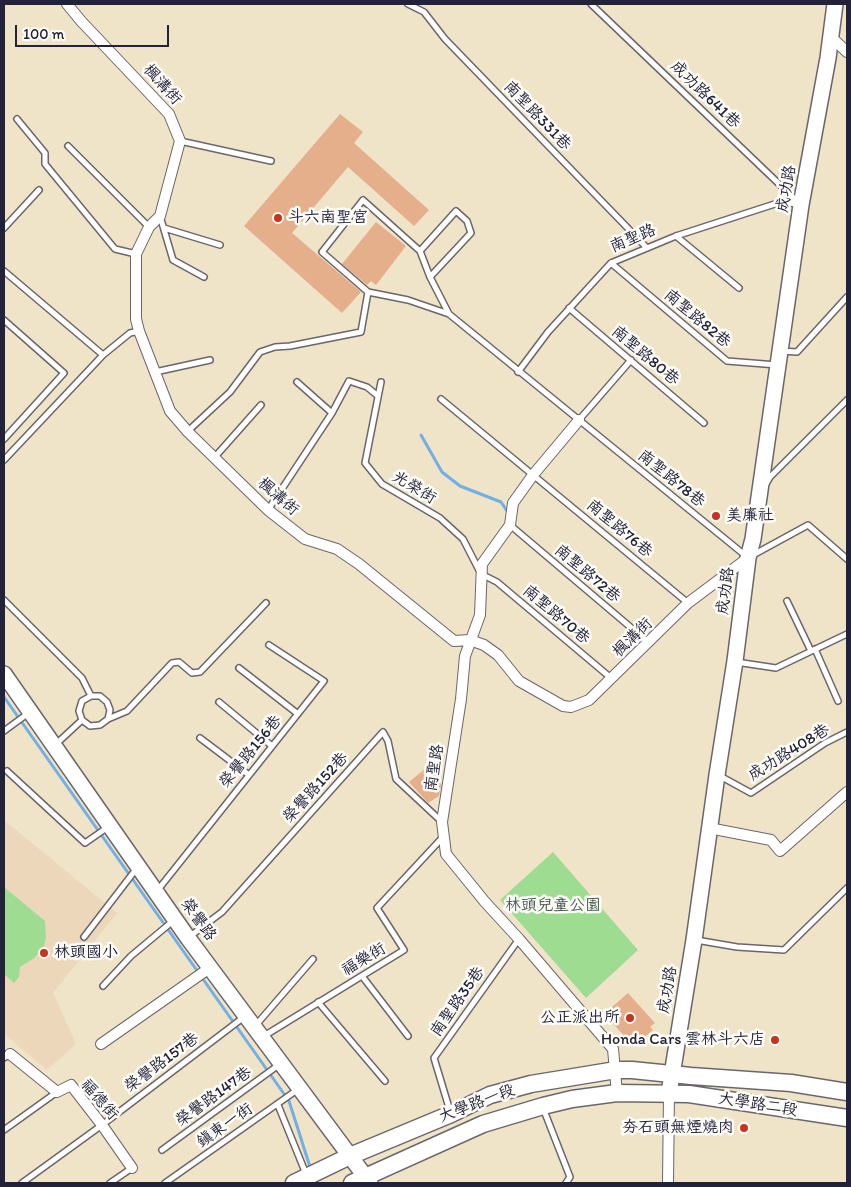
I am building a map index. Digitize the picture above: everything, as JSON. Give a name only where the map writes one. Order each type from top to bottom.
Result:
[{"type":"main road","name":"成功路","points":[[669,1093],[694,940],[709,828],[735,662],[748,558],[780,358],[801,205],[836,4]]},
{"type":"main road","name":"榮譽路","points":[[4,674],[188,938],[350,1156],[363,1181]]},
{"type":"main road","name":"大學路一段","points":[[303,1181],[350,1156],[451,1114],[490,1095],[531,1084],[616,1070],[671,1074]]},
{"type":"main road","name":"大學路二段","points":[[671,1074],[791,1083],[847,1092]]},
{"type":"main road","name":"大學路一段","points":[[363,1181],[482,1124],[543,1106],[572,1099],[617,1093],[669,1093]]},
{"type":"main road","name":"大學路二段","points":[[669,1093],[689,1094],[847,1118]]},
{"type":"street","name":"楓溝街","points":[[67,4],[170,114],[180,142],[160,216],[149,227],[136,254],[136,319],[170,411],[188,432],[268,510],[305,538],[337,549],[359,564],[454,641],[470,640],[484,645],[498,656],[519,681],[563,706],[571,708],[589,700],[688,603],[748,558]]},
{"type":"street","points":[[831,37],[847,52]]},
{"type":"street","name":"南聖路","points":[[579,420],[533,475],[513,504],[510,525],[482,564],[480,615],[465,656],[461,699],[442,822],[446,854],[485,902],[519,938],[613,1049],[617,1093]]},
{"type":"street","points":[[709,828],[771,840],[780,851],[847,792]]},
{"type":"street","points":[[102,1044],[211,967]]},
{"type":"street","name":"福德街","points":[[7,1056],[57,1092],[71,1085],[132,1168]]},
{"type":"street","name":"成功路","points":[[668,1183],[669,1093]]},
{"type":"lane","name":"南聖路331巷","points":[[408,4],[424,12],[445,39],[647,248]]},
{"type":"lane","name":"成功路641巷","points":[[591,4],[801,205]]},
{"type":"lane","points":[[17,119],[45,153],[46,164],[115,249],[136,254]]},
{"type":"lane","points":[[180,142],[271,161]]},
{"type":"lane","points":[[68,146],[149,227]]},
{"type":"lane","points":[[4,228],[38,190]]},
{"type":"lane","points":[[363,200],[420,251],[430,277],[449,314],[408,300],[368,292],[322,252],[363,200]]},
{"type":"lane","name":"南聖路","points":[[518,372],[548,332],[611,264],[676,236],[784,201],[801,205]]},
{"type":"lane","points":[[420,251],[456,211],[467,221],[471,233],[430,277]]},
{"type":"lane","points":[[160,216],[173,260],[204,277]]},
{"type":"lane","points":[[164,228],[220,245]]},
{"type":"lane","points":[[676,236],[739,288]]},
{"type":"lane","name":"南聖路82巷","points":[[611,264],[727,361],[780,358],[797,352],[847,297]]},
{"type":"lane","points":[[4,271],[103,355]]},
{"type":"lane","points":[[188,432],[230,392],[260,352],[275,347],[290,346],[361,332],[368,292]]},
{"type":"lane","name":"南聖路80巷","points":[[569,308],[704,422]]},
{"type":"lane","name":"南聖路78巷","points":[[449,314],[748,558]]},
{"type":"lane","points":[[4,320],[64,374],[4,438]]},
{"type":"lane","points":[[4,460],[103,355],[130,333],[139,331]]},
{"type":"lane","points":[[155,372],[210,360]]},
{"type":"lane","points":[[579,420],[631,360]]},
{"type":"lane","points":[[268,510],[332,413],[349,381],[367,387],[378,396]]},
{"type":"lane","points":[[297,382],[332,413]]},
{"type":"lane","name":"光榮街","points":[[381,382],[365,463],[382,484],[440,518],[463,540],[481,574]]},
{"type":"lane","name":"南聖路76巷","points":[[441,399],[688,603]]},
{"type":"lane","points":[[758,495],[770,477],[847,400]]},
{"type":"lane","points":[[214,458],[261,405]]},
{"type":"lane","name":"南聖路72巷","points":[[510,525],[648,643]]},
{"type":"lane","points":[[748,558],[808,525],[847,559]]},
{"type":"lane","name":"南聖路70巷","points":[[481,574],[497,582],[612,678]]},
{"type":"lane","points":[[4,600],[82,678],[90,696]]},
{"type":"lane","points":[[787,601],[838,701]]},
{"type":"lane","points":[[108,719],[110,710],[107,702],[100,696],[90,696],[82,701],[79,711],[82,720],[90,726],[100,725],[108,719],[127,711],[172,663],[179,662],[192,673],[200,672],[266,603]]},
{"type":"lane","points":[[735,662],[776,668],[847,634]]},
{"type":"lane","name":"榮譽路156巷","points":[[156,891],[324,681],[269,645]]},
{"type":"lane","points":[[239,668],[298,714]]},
{"type":"lane","points":[[219,702],[272,746]]},
{"type":"lane","points":[[4,731],[31,711]]},
{"type":"lane","points":[[54,745],[82,720]]},
{"type":"lane","name":"榮譽路152巷","points":[[188,938],[222,912],[382,732],[388,740],[396,779],[442,822]]},
{"type":"lane","name":"成功路408巷","points":[[717,775],[752,793],[825,743],[847,732]]},
{"type":"lane","points":[[200,738],[249,775]]},
{"type":"lane","points":[[7,771],[85,842],[110,826]]},
{"type":"lane","name":"福樂街","points":[[253,1027],[318,1002],[404,950],[377,908],[444,836]]},
{"type":"lane","points":[[84,938],[138,866]]},
{"type":"lane","points":[[694,940],[737,947],[784,950],[847,888]]},
{"type":"lane","points":[[103,986],[131,956],[175,919]]},
{"type":"lane","name":"南聖路35巷","points":[[451,1114],[434,1058],[519,938]]},
{"type":"lane","points":[[253,1027],[313,959]]},
{"type":"lane","points":[[362,976],[408,1036]]},
{"type":"lane","points":[[318,1002],[385,1081]]},
{"type":"lane","name":"榮譽路157巷","points":[[22,1183],[102,1125],[253,1027]]},
{"type":"lane","name":"榮譽路147巷","points":[[162,1150],[280,1064]]},
{"type":"lane","name":"鎮東一街","points":[[165,1183],[299,1089]]},
{"type":"lane","points":[[4,1130],[57,1092]]},
{"type":"lane","points":[[278,1105],[303,1181]]},
{"type":"lane","points":[[543,1106],[570,1178],[566,1183]]},
{"type":"lane","points":[[110,1183],[132,1168]]},
{"type":"shaded area","name":"林頭國小","points":[[4,820],[117,913],[53,993],[76,1044],[47,1070],[4,1034]]},
{"type":"green space","name":"林頭兒童公園","points":[[553,852],[638,950],[586,998],[500,900]]},
{"type":"green space","points":[[4,887],[45,921],[46,938],[43,949],[34,958],[20,967],[19,977],[14,983],[4,974]]},
{"type":"building","name":"斗六南聖宮","points":[[340,114],[363,132],[354,143],[429,210],[414,226],[348,167],[292,233],[361,292],[342,313],[244,226]]},
{"type":"building","points":[[376,222],[406,246],[376,285],[371,281],[367,285],[342,264]]},
{"type":"building","points":[[430,765],[441,785],[439,796],[428,803],[409,782]]},
{"type":"building","name":"公正派出所","points":[[628,993],[655,1023],[650,1027],[653,1030],[641,1040],[637,1036],[630,1042],[604,1014]]},
{"type":"waterway","points":[[421,435],[442,472],[460,486],[501,502],[507,511]]},
{"type":"waterway","points":[[4,697],[289,1101],[311,1170]]},
{"type":"place","name":"斗六南聖宮","points":[[278,218]]},
{"type":"place","name":"美廉社","points":[[716,516]]},
{"type":"place","name":"林頭國小","points":[[44,953]]},
{"type":"place","name":"公正派出所","points":[[630,1018]]},
{"type":"place","name":"Honda Cars 雲林斗六店","points":[[775,1040]]},
{"type":"place","name":"夯石頭無煙燒肉","points":[[744,1128]]}]
